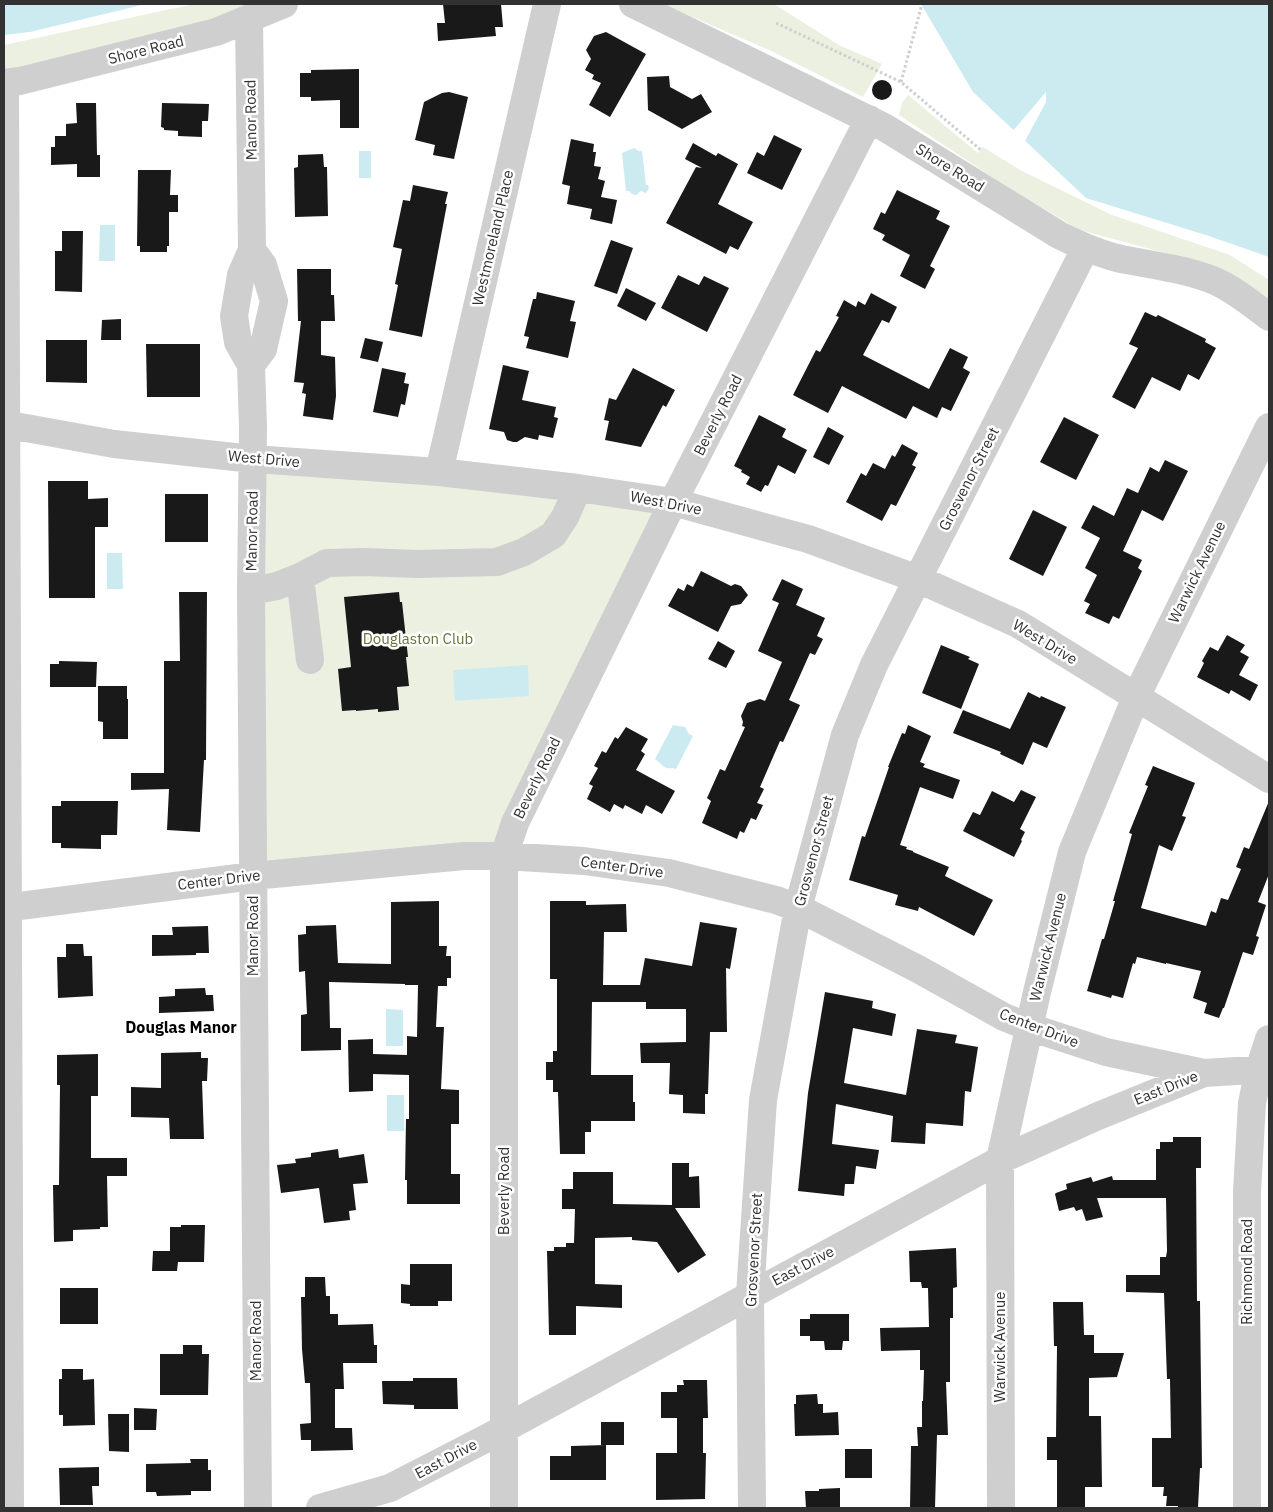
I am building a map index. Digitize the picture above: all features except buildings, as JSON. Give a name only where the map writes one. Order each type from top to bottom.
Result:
[{"type":"street","name":"Shore Road","points":[[4,83],[20,81],[216,32],[284,4]]},
{"type":"street","name":"Westmoreland Place","points":[[439,472],[547,4]]},
{"type":"street","name":"Shore Road","points":[[633,4],[870,119],[1059,235],[1085,248],[1118,258],[1176,270],[1214,281],[1238,294],[1269,317]]},
{"type":"street","name":"Manor Road","points":[[249,19],[252,250],[241,275],[234,316],[238,342],[251,365],[253,459],[251,591],[258,1508]]},
{"type":"street","points":[[4,83],[10,1508]]},
{"type":"street","name":"Beverly Road","points":[[504,1508],[504,856],[515,824],[673,502],[870,119]]},
{"type":"street","name":"Grosvenor Street","points":[[752,1508],[750,1294],[763,1100],[798,908],[845,735],[874,665],[1085,248]]},
{"type":"street","points":[[251,365],[263,349],[274,302],[263,265],[252,250]]},
{"type":"street","name":"West Drive","points":[[5,424],[114,444],[253,459],[439,472],[578,488],[673,502],[808,539],[918,579],[1018,624],[1269,779]]},
{"type":"street","name":"Warwick Avenue","points":[[1001,1508],[1000,1160],[1028,1027],[1072,852],[1136,697],[1269,427]]},
{"type":"street","points":[[251,591],[277,586],[327,563],[418,564],[497,562],[524,552],[553,535],[565,518],[578,488]]},
{"type":"street","points":[[300,577],[310,660]]},
{"type":"street","name":"Center Drive","points":[[6,907],[253,876],[464,856],[504,856],[584,861],[669,873],[776,900],[798,908],[918,969],[1004,1017],[1028,1027],[1106,1052],[1204,1073]]},
{"type":"street","name":"Richmond Road","points":[[1247,1508],[1247,1192],[1252,1103],[1264,1069],[1269,1038]]},
{"type":"street","name":"East Drive","points":[[320,1508],[390,1488],[1000,1160],[1098,1116],[1204,1073],[1264,1069]]},
{"type":"path","points":[[901,82],[922,4]]},
{"type":"path","points":[[776,23],[901,82],[981,150]]},
{"type":"green space","points":[[194,4],[259,4],[238,14],[33,68],[4,70],[4,45]]},
{"type":"green space","points":[[662,4],[774,4],[839,45],[882,64],[863,97],[767,49]]},
{"type":"green space","points":[[908,95],[978,153],[983,147],[1020,170],[1112,215],[1230,255],[1269,280],[1269,305],[1165,253],[1080,230],[1007,187],[899,115],[902,103]]},
{"type":"green space","name":"Douglaston Club","points":[[250,460],[670,503],[498,855],[253,876]]},
{"type":"water","points":[[4,4],[146,4],[30,32],[4,35]]},
{"type":"water","points":[[921,4],[1269,4],[1269,257],[1209,236],[1086,198],[973,92]]},
{"type":"water","points":[[634,148],[642,151],[646,185],[649,188],[646,193],[641,191],[636,195],[626,191],[622,153]]},
{"type":"water","points":[[359,151],[371,151],[371,178],[359,178]]},
{"type":"water","points":[[100,225],[115,225],[115,261],[99,261]]},
{"type":"water","points":[[107,553],[122,553],[123,589],[107,589]]},
{"type":"water","points":[[528,665],[529,696],[455,701],[453,670]]},
{"type":"water","points":[[673,725],[685,727],[689,734],[693,736],[676,769],[667,768],[655,759]]},
{"type":"water","points":[[386,1009],[403,1010],[403,1046],[386,1046]]},
{"type":"water","points":[[387,1095],[404,1095],[404,1131],[387,1131]]},
{"type":"pier","points":[[1046,92],[1046,102],[1024,143],[1012,132]]},
{"type":"district","name":"Douglas Manor","points":[[181,1027]]}]
